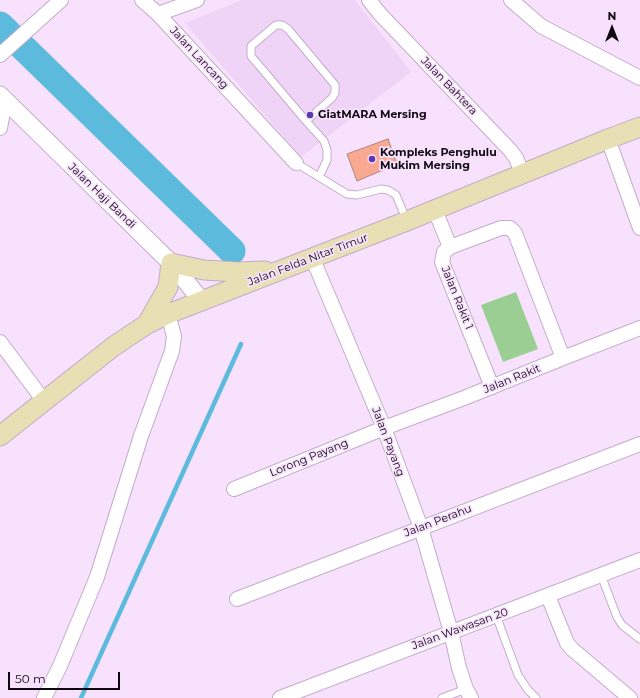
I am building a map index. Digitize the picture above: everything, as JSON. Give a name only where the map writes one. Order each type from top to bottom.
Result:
[{"type":"main road","name":"Jalan Felda Nitar Timur","points":[[0,436],[114,346],[147,324],[201,300],[435,210],[640,127]]},
{"type":"main road","points":[[147,324],[168,287],[171,263],[204,270],[238,272],[280,270]]},
{"type":"street","points":[[4,52],[61,0]]},
{"type":"street","name":"Jalan Lancang","points":[[142,0],[158,14],[296,163]]},
{"type":"street","points":[[158,14],[197,0]]},
{"type":"street","name":"Jalan Bahtera","points":[[369,0],[380,14],[510,150],[516,158],[523,175]]},
{"type":"street","points":[[511,0],[540,26],[640,78]]},
{"type":"street","points":[[0,128],[2,98]]},
{"type":"street","name":"Jalan Haji Bandi","points":[[2,98],[171,263],[201,300]]},
{"type":"street","points":[[608,139],[640,228]]},
{"type":"street","points":[[435,210],[450,246],[501,228],[510,228],[515,233],[562,358]]},
{"type":"street","name":"Jalan Rakit 1","points":[[450,246],[444,252],[442,262],[492,387]]},
{"type":"street","name":"Jalan Payang","points":[[312,257],[384,428],[421,528],[451,632],[459,668],[468,693]]},
{"type":"street","points":[[44,698],[60,666],[97,577],[142,436],[172,352],[174,336],[168,314]]},
{"type":"street","name":"Jalan Rakit","points":[[384,428],[640,328]]},
{"type":"street","points":[[0,342],[44,401]]},
{"type":"street","name":"Lorong Payang","points":[[234,489],[384,428]]},
{"type":"street","name":"Jalan Perahu","points":[[237,599],[640,444]]},
{"type":"street","name":"Jalan Wawasan 20","points":[[280,698],[640,560]]},
{"type":"street","points":[[548,596],[572,650],[630,698]]},
{"type":"lane","points":[[306,121],[332,98],[335,93],[335,85],[288,29],[282,25],[276,25],[251,46],[251,56],[306,121],[324,141],[327,150],[327,160],[319,177]]},
{"type":"lane","points":[[296,163],[347,194],[357,195],[381,189],[388,190],[396,195],[407,221]]},
{"type":"lane","points":[[601,574],[617,618],[622,625],[640,639]]},
{"type":"lane","points":[[496,616],[518,675],[536,698]]},
{"type":"lane","points":[[442,698],[468,693]]},
{"type":"shaded area","name":"GiatMARA Mersing","points":[[242,0],[355,0],[411,72],[301,157],[185,23]]},
{"type":"green space","points":[[516,292],[538,349],[503,362],[481,305]]},
{"type":"building","name":"Kompleks Penghulu Mukim Mersing","points":[[388,139],[397,164],[357,181],[347,154]]},
{"type":"waterway","points":[[0,25],[232,251]]},
{"type":"waterway","points":[[81,698],[241,344]]},
{"type":"place","name":"GiatMARA Mersing","points":[[310,115]]},
{"type":"place","name":"Kompleks Penghulu Mukim Mersing","points":[[372,159]]}]
